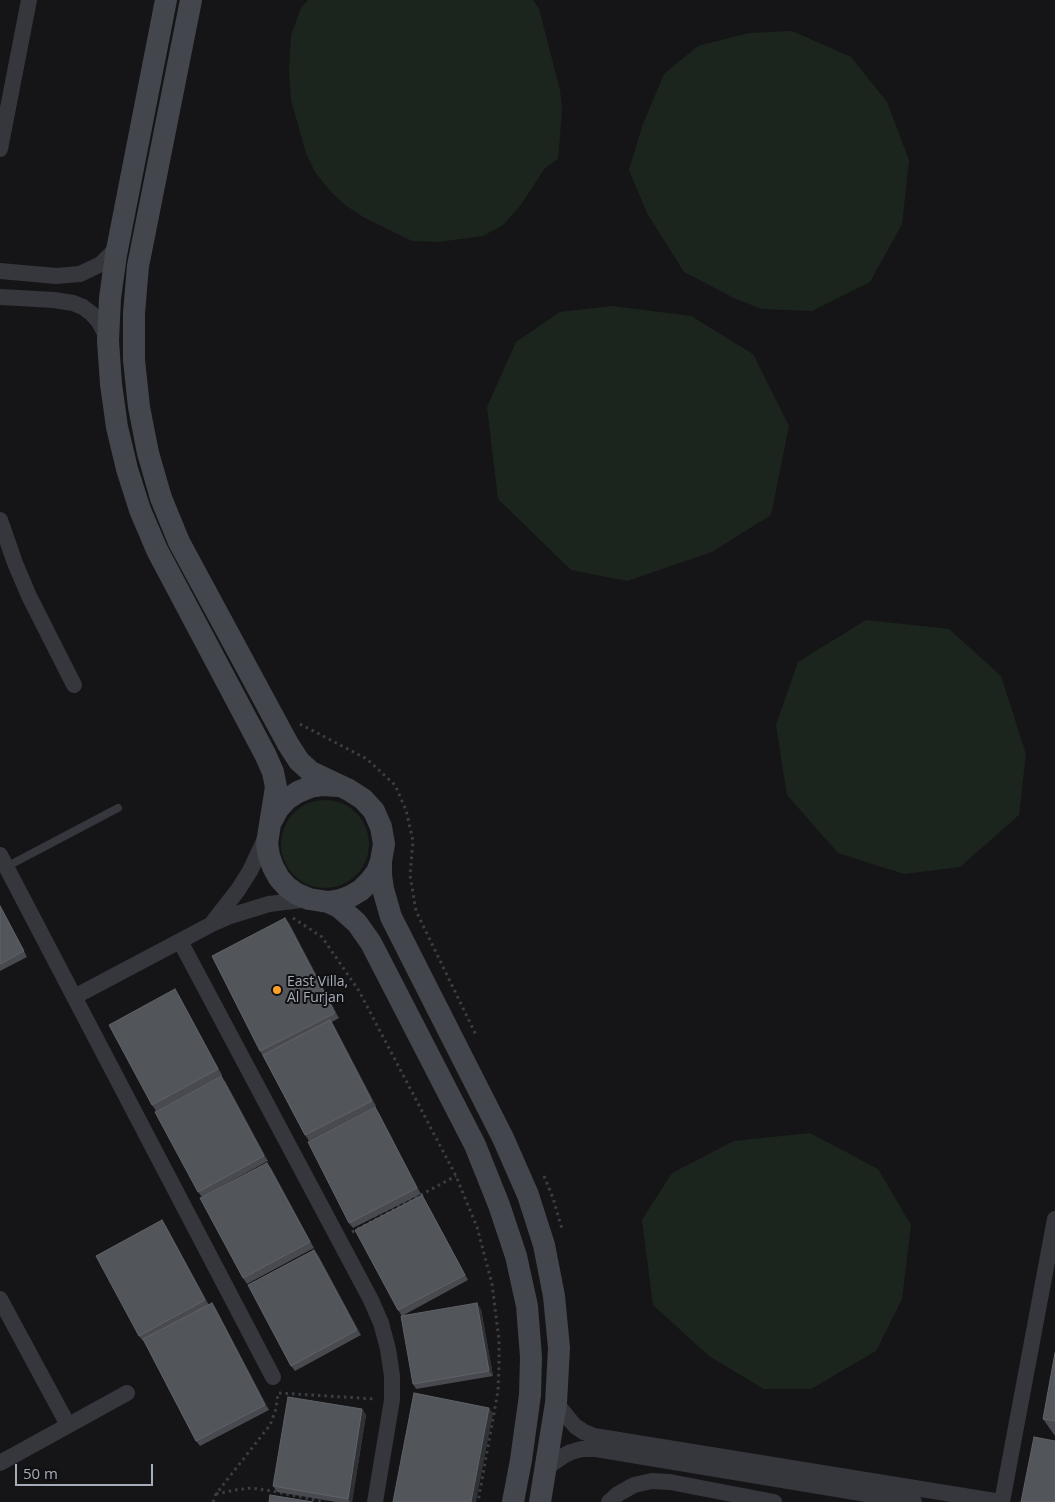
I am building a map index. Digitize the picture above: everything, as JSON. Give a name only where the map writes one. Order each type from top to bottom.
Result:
[{"type":"street","points":[[0,148],[29,0]]},
{"type":"street","points":[[166,0],[117,248],[110,298],[108,341],[111,384],[117,427],[126,469],[140,510],[157,550],[273,772],[276,787],[267,844],[269,856],[276,873],[297,894],[339,907],[357,923],[371,943],[475,1144],[500,1205],[516,1256],[527,1306],[531,1357],[530,1395],[513,1502]]},
{"type":"street","points":[[74,997],[212,924],[249,909],[269,904],[340,900],[351,896],[370,882],[377,872],[384,844],[381,827],[374,811],[363,798],[312,772],[299,761],[288,744],[179,542],[161,498],[148,453],[139,407],[134,360],[134,313],[138,266],[191,0]]},
{"type":"street","points":[[0,272],[69,276],[80,274],[101,264],[117,248]]},
{"type":"street","points":[[20,274],[20,298]]},
{"type":"street","points":[[1,297],[54,300],[73,303],[83,307],[99,322],[108,341]]},
{"type":"street","points":[[1,530],[29,596],[74,686]]},
{"type":"street","points":[[212,924],[250,871],[278,809],[287,799],[310,787],[329,785],[348,790]]},
{"type":"street","points":[[3,861],[273,1377]]},
{"type":"street","points":[[381,861],[383,890],[391,917],[503,1138],[528,1195],[544,1245],[554,1296],[559,1348],[556,1403],[540,1502]]},
{"type":"street","points":[[180,941],[381,1323],[388,1349],[392,1376],[392,1400],[375,1502]]},
{"type":"street","points":[[556,1403],[575,1426],[594,1436],[1001,1502],[1055,1219]]},
{"type":"street","points":[[0,1298],[68,1425]]},
{"type":"street","points":[[0,1463],[127,1393]]},
{"type":"street","points":[[546,1468],[571,1452],[582,1449],[596,1449],[914,1502]]},
{"type":"street","points":[[616,1499],[634,1485],[652,1481],[670,1482],[774,1502]]},
{"type":"lane","points":[[3,861],[118,808]]},
{"type":"path","points":[[297,720],[300,724],[367,759],[395,785],[406,810],[413,841],[410,875],[416,911],[480,1045]]},
{"type":"path","points":[[269,904],[322,937],[359,991],[456,1176],[477,1227],[492,1284],[499,1340],[498,1392],[478,1502]]},
{"type":"path","points":[[541,1170],[550,1188]]},
{"type":"path","points":[[338,1239],[456,1176]]},
{"type":"path","points":[[213,1502],[216,1494],[270,1425],[276,1409],[278,1393],[273,1377]]},
{"type":"path","points":[[278,1393],[392,1400]]},
{"type":"path","points":[[216,1494],[252,1488],[325,1502]]},
{"type":"shaded area","points":[[308,0],[533,0],[539,9],[560,90],[562,111],[558,159],[545,168],[520,206],[503,225],[483,236],[438,242],[412,241],[365,218],[345,205],[330,191],[315,172],[306,153],[291,100],[289,71],[291,35],[301,8]]},
{"type":"shaded area","points":[[792,31],[851,57],[887,102],[909,160],[902,224],[870,282],[812,311],[762,309],[736,299],[684,272],[647,213],[629,170],[643,124],[664,74],[698,46],[749,33]]},
{"type":"shaded area","points":[[612,306],[691,316],[753,354],[789,426],[771,515],[712,552],[627,581],[571,570],[498,499],[487,407],[516,342],[560,312]]},
{"type":"shaded area","points":[[866,620],[949,629],[1001,676],[1026,754],[1019,815],[960,867],[904,874],[838,853],[787,795],[776,725],[798,662]]},
{"type":"shaded area","points":[[325,800],[342,803],[350,807],[362,819],[366,827],[369,844],[366,861],[362,869],[350,881],[342,885],[325,888],[308,885],[300,881],[288,869],[284,861],[281,844],[284,827],[288,819],[300,807],[308,803]]},
{"type":"shaded area","points":[[810,1133],[878,1169],[911,1225],[902,1299],[876,1351],[811,1389],[764,1389],[709,1356],[653,1305],[642,1220],[672,1173],[734,1141]]},
{"type":"building","points":[[0,906],[24,951],[0,964]]},
{"type":"building","name":"East Villa, Al Furjan","points":[[285,918],[335,1013],[260,1051],[212,956]]},
{"type":"building","points":[[175,989],[218,1069],[152,1105],[109,1025]]},
{"type":"building","points":[[330,1020],[372,1101],[305,1135],[263,1055]]},
{"type":"building","points":[[221,1076],[264,1156],[198,1192],[155,1112]]},
{"type":"building","points":[[375,1107],[417,1188],[349,1223],[308,1142]]},
{"type":"building","points":[[267,1163],[310,1242],[243,1278],[200,1198]]},
{"type":"building","points":[[422,1195],[465,1275],[398,1310],[355,1230]]},
{"type":"building","points":[[162,1220],[205,1300],[139,1336],[96,1256]]},
{"type":"building","points":[[314,1250],[357,1330],[291,1366],[248,1285]]},
{"type":"building","points":[[212,1303],[265,1405],[196,1441],[143,1339]]},
{"type":"building","points":[[477,1303],[489,1371],[413,1384],[401,1316]]},
{"type":"building","points":[[1055,1353],[1055,1421],[1043,1419]]},
{"type":"building","points":[[414,1393],[489,1408],[471,1502],[393,1502]]},
{"type":"building","points":[[288,1397],[362,1409],[348,1499],[273,1486]]},
{"type":"building","points":[[1034,1437],[1055,1441],[1055,1502],[1021,1502]]},
{"type":"building","points":[[270,1495],[313,1502],[269,1502]]},
{"type":"place","name":"East Villa, Al Furjan","points":[[277,990]]}]
